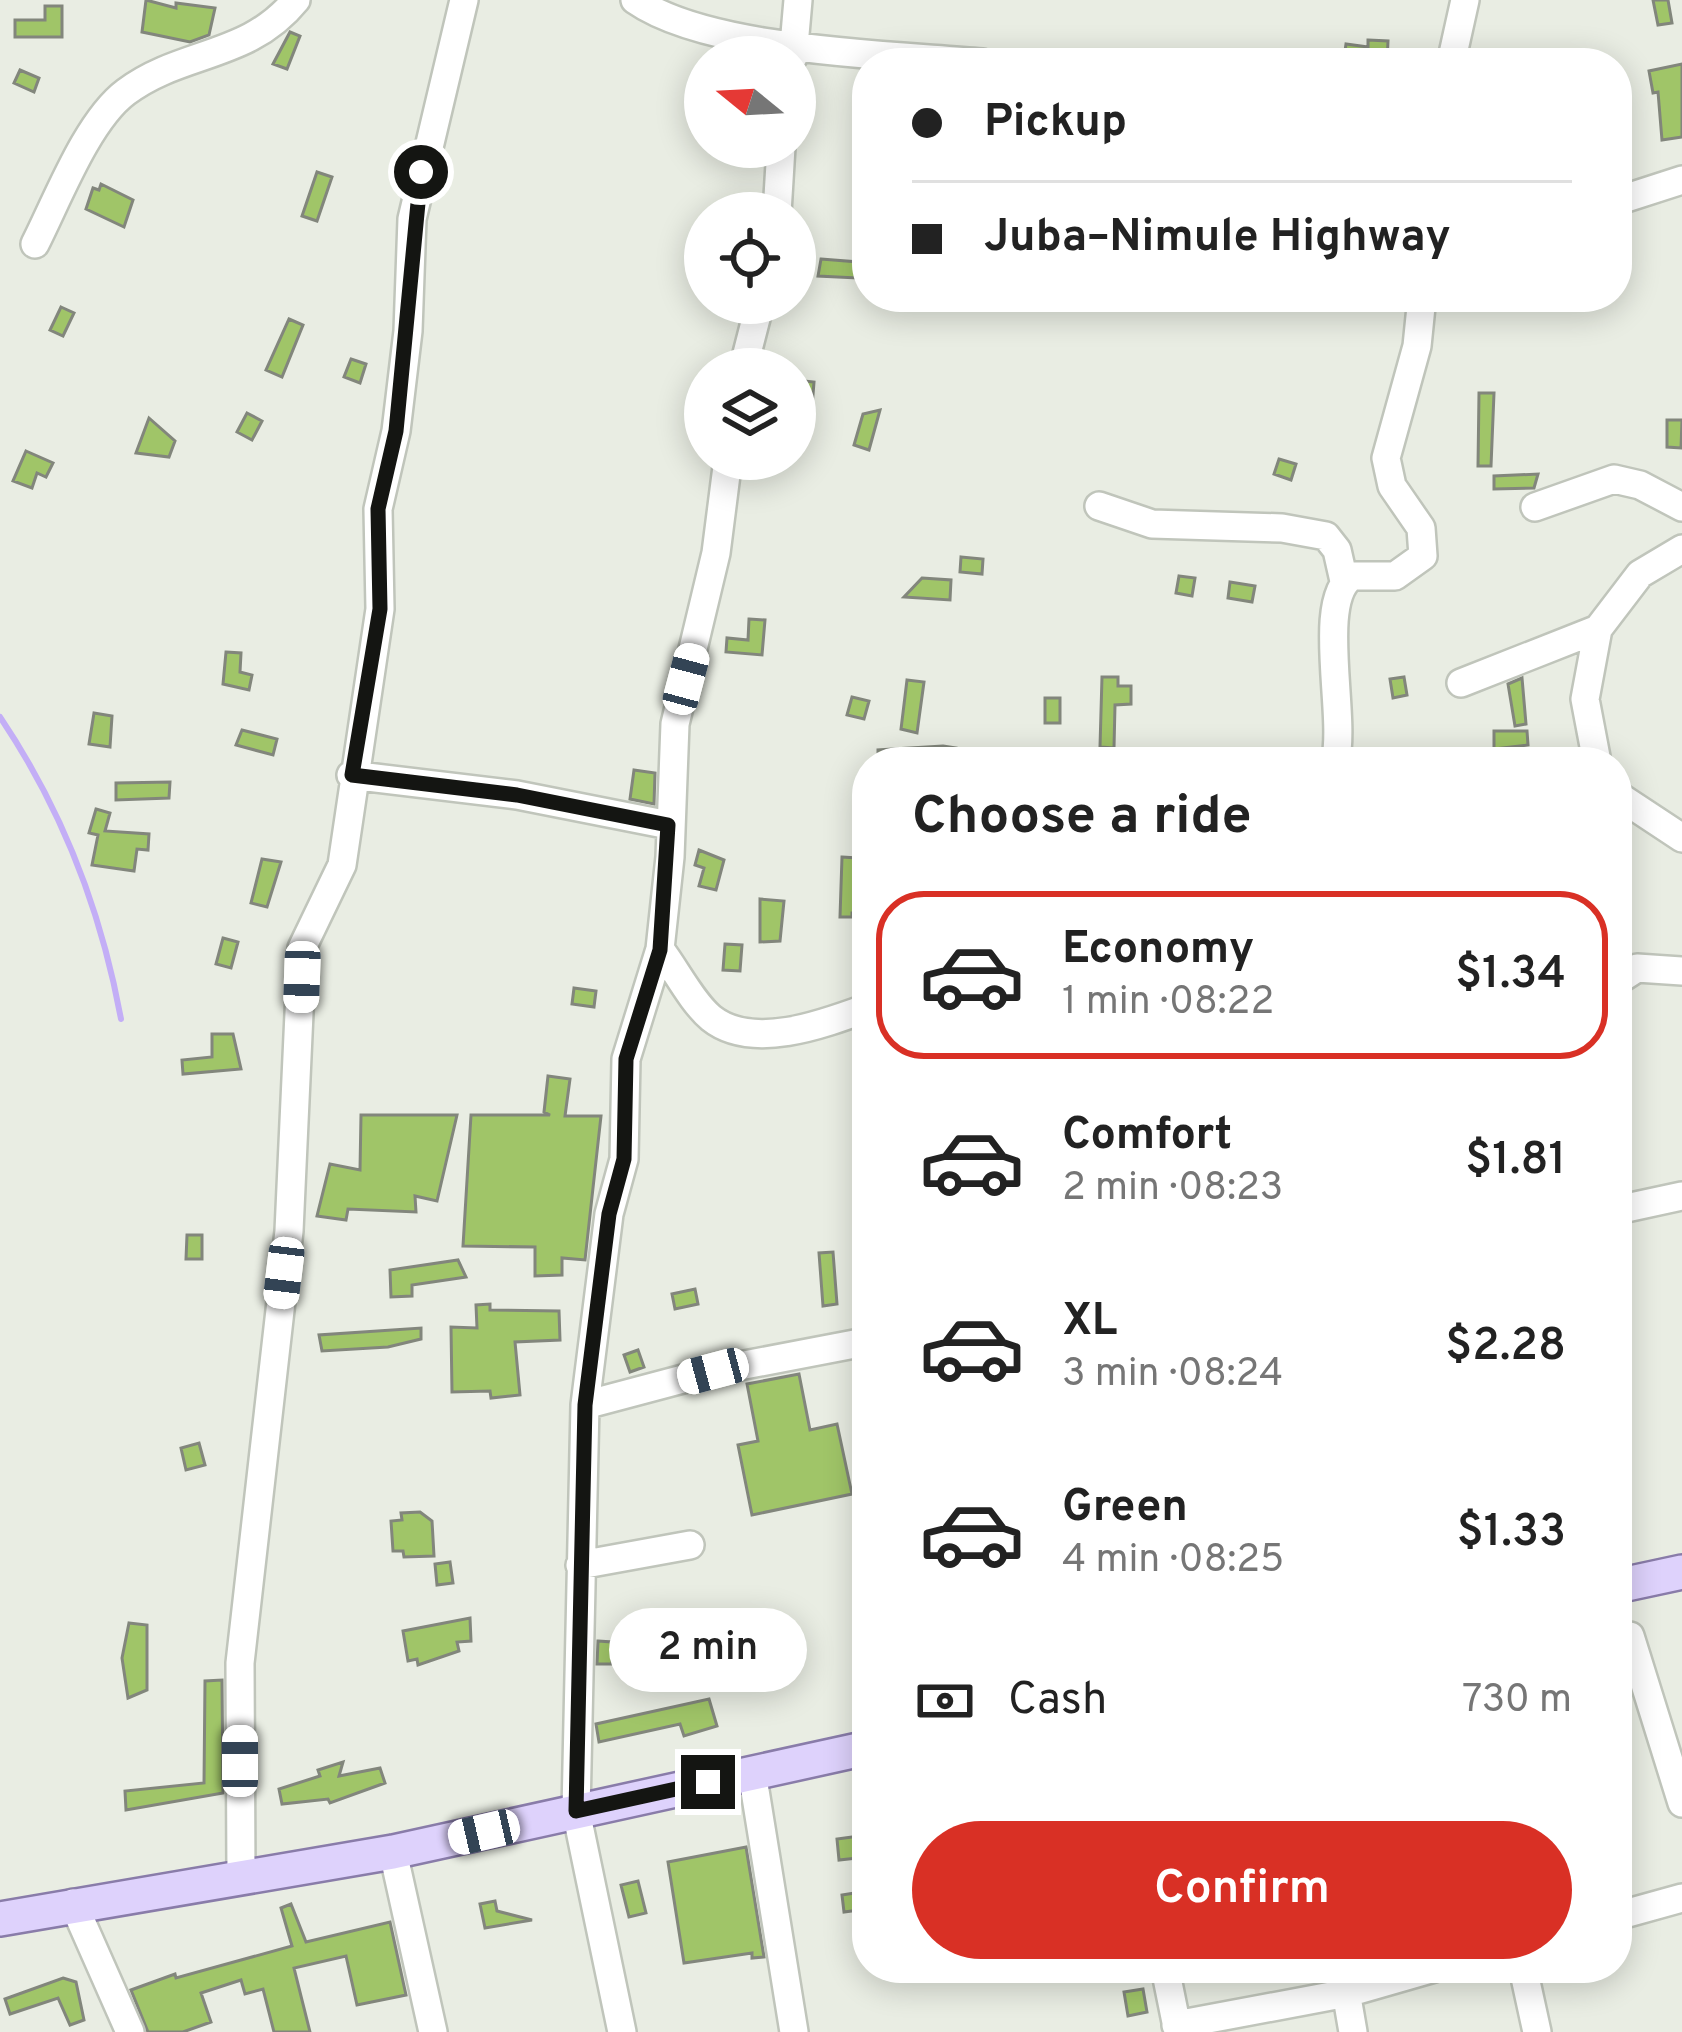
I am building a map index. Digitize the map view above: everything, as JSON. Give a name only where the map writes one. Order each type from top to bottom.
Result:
[{"type":"main road","points":[[1632,1583],[1682,1572]]},
{"type":"main road","points":[[0,1919],[393,1852],[852,1751]]},
{"type":"street","points":[[35,244],[102,119],[124,93],[177,65],[256,38],[296,0]]},
{"type":"street","points":[[241,1878],[241,1663],[289,1231],[302,948],[342,865],[380,609],[378,509],[396,431],[408,331],[412,219],[464,0]]},
{"type":"street","points":[[635,0],[693,27],[731,36]]},
{"type":"street","points":[[795,36],[799,0]]},
{"type":"street","points":[[1454,48],[1465,0]]},
{"type":"street","points":[[816,52],[852,55]]},
{"type":"street","points":[[1632,196],[1682,180]]},
{"type":"street","points":[[1344,581],[1352,576],[1396,577],[1423,556],[1421,529],[1393,486],[1386,458],[1417,346],[1420,312]]},
{"type":"street","points":[[1535,507],[1614,479],[1640,485],[1682,507]]},
{"type":"street","points":[[622,2032],[576,1811],[585,1405],[609,1214],[624,1159],[626,1059],[660,950],[675,724],[716,553],[725,480]]},
{"type":"street","points":[[1099,506],[1152,524],[1282,528],[1326,536],[1337,550],[1344,581],[1333,622],[1338,747]]},
{"type":"street","points":[[1594,747],[1585,699],[1598,629],[1640,574],[1682,549]]},
{"type":"street","points":[[1461,683],[1598,629]]},
{"type":"street","points":[[352,775],[517,795],[668,825]]},
{"type":"street","points":[[1632,805],[1682,838]]},
{"type":"street","points":[[660,950],[710,1018],[742,1033],[816,1027],[852,1014]]},
{"type":"street","points":[[1632,971],[1682,970]]},
{"type":"street","points":[[1632,1207],[1682,1196]]},
{"type":"street","points":[[585,1405],[713,1371],[852,1345]]},
{"type":"street","points":[[580,1565],[690,1546]]},
{"type":"street","points":[[1632,1642],[1682,1804]]},
{"type":"street","points":[[752,1772],[794,2032]]},
{"type":"street","points":[[393,1852],[433,2032]]},
{"type":"street","points":[[1632,1912],[1682,1898]]},
{"type":"street","points":[[73,1904],[130,2032]]},
{"type":"street","points":[[1168,1983],[1177,2028],[1334,1983]]},
{"type":"street","points":[[1345,1983],[1353,2032]]},
{"type":"street","points":[[1526,1983],[1537,2032]]},
{"type":"building","points":[[146,0],[176,8],[176,3],[215,8],[209,35],[190,42],[142,32]]},
{"type":"building","points":[[1653,0],[1668,0],[1672,23],[1658,25]]},
{"type":"building","points":[[45,6],[62,6],[62,37],[15,37],[15,20],[45,20]]},
{"type":"building","points":[[290,32],[300,36],[287,69],[273,64]]},
{"type":"building","points":[[1368,40],[1388,41],[1388,48],[1345,48],[1346,44],[1368,47]]},
{"type":"building","points":[[1682,64],[1682,137],[1662,140],[1658,92],[1653,93],[1649,71]]},
{"type":"building","points":[[20,70],[39,78],[34,92],[14,83]]},
{"type":"building","points":[[317,172],[332,177],[317,221],[302,216]]},
{"type":"building","points":[[101,184],[133,200],[124,227],[86,209],[93,188],[99,190]]},
{"type":"building","points":[[821,259],[852,262],[852,278],[818,276]]},
{"type":"building","points":[[61,307],[74,313],[63,336],[50,330]]},
{"type":"building","points":[[289,319],[303,325],[282,377],[266,370]]},
{"type":"building","points":[[351,359],[366,364],[360,383],[344,377]]},
{"type":"building","points":[[1479,393],[1494,393],[1491,466],[1478,466]]},
{"type":"building","points":[[880,410],[869,450],[854,445],[863,414]]},
{"type":"building","points":[[247,413],[262,421],[252,440],[237,432]]},
{"type":"building","points":[[149,418],[175,441],[169,457],[136,453]]},
{"type":"building","points":[[1667,420],[1682,420],[1681,448],[1667,447]]},
{"type":"building","points":[[26,451],[53,463],[46,477],[37,473],[32,488],[13,481]]},
{"type":"building","points":[[1279,459],[1296,464],[1291,480],[1274,474]]},
{"type":"building","points":[[1538,474],[1534,488],[1494,489],[1494,476]]},
{"type":"building","points":[[961,557],[983,559],[982,574],[960,572]]},
{"type":"building","points":[[1179,576],[1195,578],[1192,596],[1176,593]]},
{"type":"building","points":[[922,578],[951,580],[950,600],[904,597]]},
{"type":"building","points":[[1230,582],[1255,586],[1252,602],[1228,598]]},
{"type":"building","points":[[749,619],[765,620],[762,655],[726,652],[727,638],[748,640]]},
{"type":"building","points":[[226,652],[241,653],[240,672],[252,675],[249,690],[223,684]]},
{"type":"building","points":[[1102,677],[1118,677],[1118,686],[1131,686],[1131,704],[1115,705],[1114,747],[1100,747]]},
{"type":"building","points":[[1404,677],[1407,695],[1393,698],[1390,679]]},
{"type":"building","points":[[1522,678],[1526,724],[1515,726],[1508,684]]},
{"type":"building","points":[[907,680],[924,682],[917,733],[901,729]]},
{"type":"building","points":[[852,697],[869,701],[864,719],[847,715]]},
{"type":"building","points":[[1045,698],[1060,698],[1060,723],[1045,723]]},
{"type":"building","points":[[94,713],[112,716],[110,747],[89,744]]},
{"type":"building","points":[[242,730],[277,739],[273,755],[236,745]]},
{"type":"building","points":[[1494,731],[1527,731],[1528,745],[1494,747]]},
{"type":"building","points":[[634,770],[655,773],[654,804],[630,799]]},
{"type":"building","points":[[170,782],[169,798],[116,800],[116,783]]},
{"type":"building","points":[[96,809],[110,813],[105,831],[149,834],[148,850],[137,849],[134,871],[92,865],[98,835],[89,833]]},
{"type":"building","points":[[699,850],[724,860],[716,890],[699,886],[704,868],[695,865]]},
{"type":"building","points":[[842,857],[852,858],[852,917],[840,917]]},
{"type":"building","points":[[262,859],[281,862],[267,907],[251,903]]},
{"type":"building","points":[[760,899],[784,901],[780,941],[760,942]]},
{"type":"building","points":[[223,938],[238,942],[231,968],[216,964]]},
{"type":"building","points":[[725,944],[742,945],[740,971],[723,970]]},
{"type":"building","points":[[574,988],[596,991],[594,1007],[572,1004]]},
{"type":"building","points":[[212,1034],[233,1034],[241,1069],[183,1074],[182,1060],[212,1057]]},
{"type":"building","points":[[548,1076],[570,1079],[565,1116],[601,1116],[585,1260],[562,1258],[562,1275],[535,1276],[535,1247],[463,1246],[471,1115],[550,1115],[544,1112]]},
{"type":"building","points":[[361,1115],[457,1115],[437,1201],[415,1196],[416,1212],[348,1209],[346,1220],[317,1216],[330,1164],[360,1170]]},
{"type":"building","points":[[187,1235],[202,1235],[202,1259],[186,1259]]},
{"type":"building","points":[[833,1252],[837,1304],[823,1306],[819,1253]]},
{"type":"building","points":[[458,1260],[466,1277],[412,1285],[412,1296],[391,1297],[390,1270]]},
{"type":"building","points":[[695,1289],[698,1304],[675,1309],[672,1294]]},
{"type":"building","points":[[490,1304],[490,1310],[559,1311],[560,1340],[515,1342],[520,1395],[491,1398],[490,1391],[452,1392],[451,1327],[477,1328],[476,1305]]},
{"type":"building","points":[[421,1328],[421,1339],[388,1347],[322,1351],[319,1335]]},
{"type":"building","points":[[638,1350],[644,1367],[630,1372],[624,1355]]},
{"type":"building","points":[[799,1374],[810,1430],[837,1424],[852,1494],[752,1515],[738,1445],[758,1441],[747,1384]]},
{"type":"building","points":[[199,1443],[205,1465],[186,1470],[181,1448]]},
{"type":"building","points":[[420,1512],[432,1521],[434,1556],[404,1557],[403,1551],[393,1551],[391,1521],[402,1520],[401,1513]]},
{"type":"building","points":[[450,1562],[453,1583],[437,1585],[435,1564]]},
{"type":"building","points":[[470,1618],[471,1641],[457,1642],[459,1651],[418,1665],[417,1659],[408,1661],[403,1631]]},
{"type":"building","points":[[129,1623],[147,1625],[147,1690],[128,1698],[122,1658]]},
{"type":"building","points":[[598,1641],[612,1642],[612,1664],[597,1664]]},
{"type":"building","points":[[222,1680],[223,1793],[126,1810],[125,1791],[204,1783],[205,1681]]},
{"type":"building","points":[[709,1699],[717,1726],[684,1736],[680,1724],[599,1742],[596,1724]]},
{"type":"building","points":[[343,1762],[339,1776],[380,1768],[385,1783],[330,1803],[328,1799],[282,1804],[279,1789],[320,1776],[318,1770]]},
{"type":"building","points":[[852,1837],[852,1859],[839,1860],[837,1839]]},
{"type":"building","points":[[746,1847],[764,1957],[752,1958],[752,1953],[684,1963],[668,1862]]},
{"type":"building","points":[[638,1881],[646,1913],[629,1917],[621,1885]]},
{"type":"building","points":[[852,1893],[852,1911],[844,1912],[842,1895]]},
{"type":"building","points":[[495,1901],[497,1911],[532,1920],[485,1928],[480,1904]]},
{"type":"building","points":[[291,1904],[306,1942],[390,1922],[406,1995],[357,2005],[346,1956],[294,1968],[310,2032],[274,2032],[263,1989],[245,1994],[241,1980],[201,1993],[211,2022],[183,2032],[148,2032],[131,1990],[175,1974],[176,1978],[292,1946],[281,1908]]},
{"type":"building","points":[[63,1978],[76,1982],[84,2020],[70,2025],[58,1998],[10,2014],[5,1999]]},
{"type":"building","points":[[1143,1989],[1147,2012],[1128,2016],[1124,1992]]},
{"type":"waterway","points":[[0,717],[42,788],[76,862],[102,939],[121,1019]]},
{"type":"route","points":[[421,172],[412,219],[408,331],[396,431],[378,509],[380,609],[352,775],[517,795],[668,825],[670,857],[660,950],[626,1059],[624,1159],[609,1214],[585,1405],[576,1811],[708,1782]]}]
